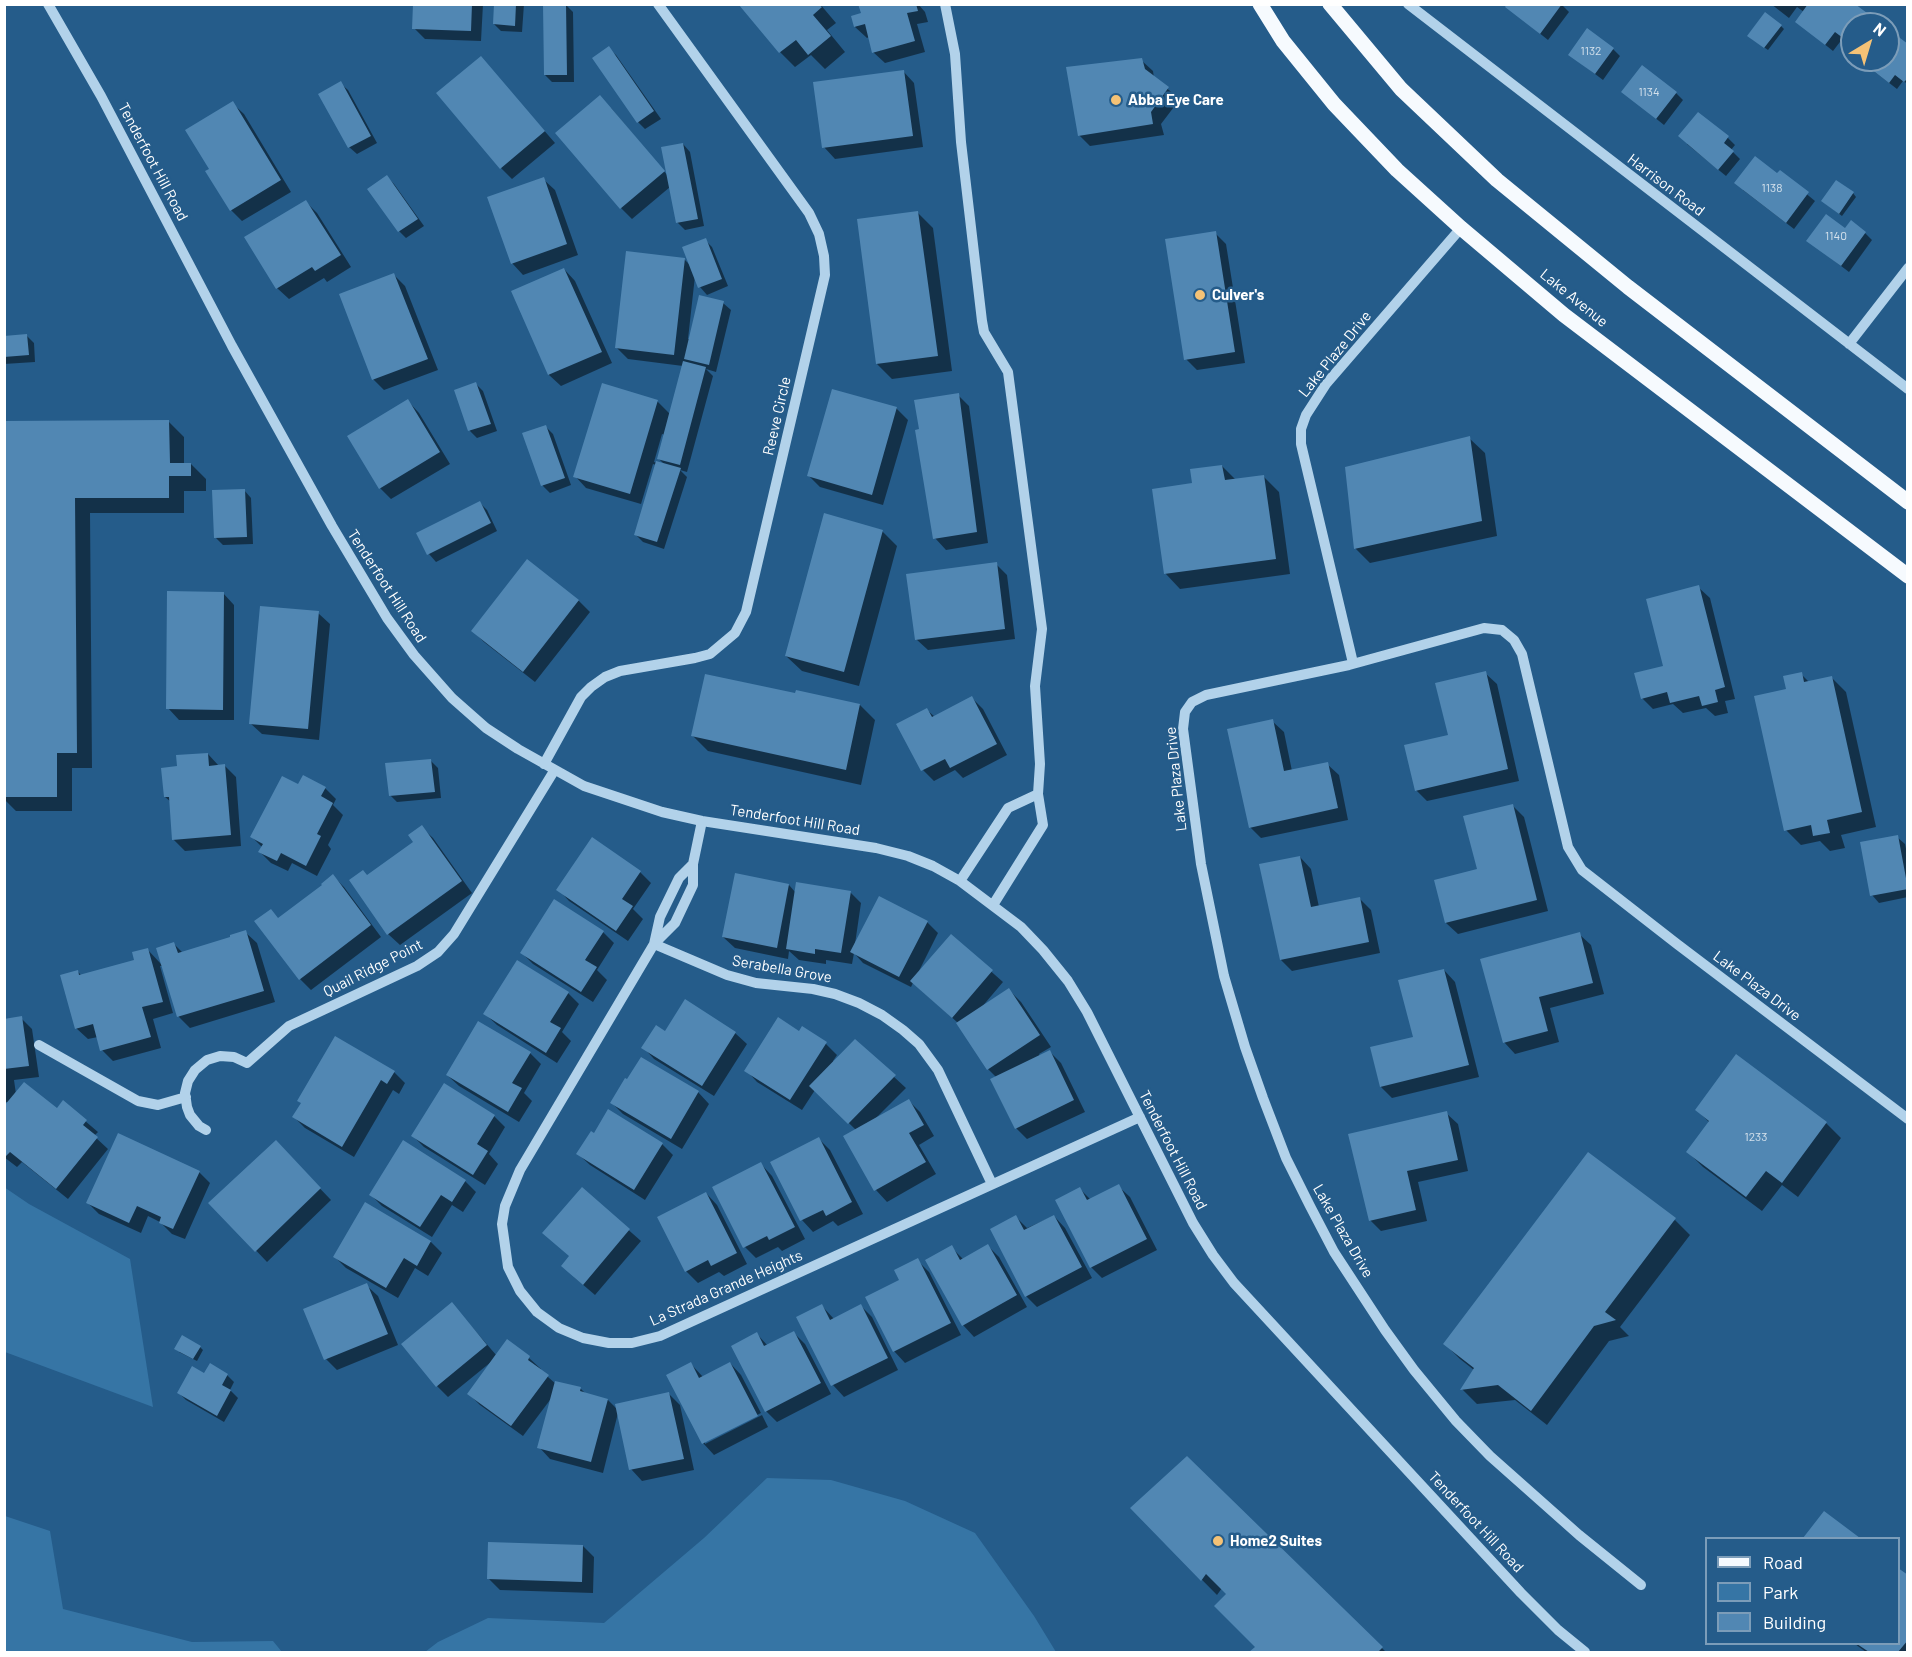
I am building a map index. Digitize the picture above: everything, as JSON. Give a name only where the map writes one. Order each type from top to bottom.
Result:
[{"type":"main road","name":"Lake Avenue","points":[[1260,4],[1283,41],[1334,104],[1396,170],[1461,228],[1564,315],[1908,576]]},
{"type":"main road","points":[[1330,4],[1401,88],[1497,180],[1628,287],[1908,502]]},
{"type":"street","name":"Tenderfoot Hill Road","points":[[48,4],[101,96],[243,366],[332,526],[387,618],[414,655],[452,698],[486,728],[554,771],[584,786],[630,803],[702,821],[876,848],[908,856],[933,866],[960,881],[1021,927],[1068,981],[1087,1012],[1193,1223],[1234,1283],[1521,1593],[1585,1653]]},
{"type":"street","name":"Reeve Circle","points":[[544,764],[581,697],[604,677],[620,671],[710,654],[735,633],[746,612],[825,275],[819,234],[809,213],[658,4]]},
{"type":"street","points":[[945,4],[955,54],[961,142],[982,321],[984,332],[1008,372],[1042,628],[1035,686],[1040,764],[1038,794],[1043,825],[993,905]]},
{"type":"street","name":"Harrison Road","points":[[1408,4],[1908,389]]},
{"type":"street","name":"Lake Plaze Drive","points":[[1353,663],[1301,444],[1301,429],[1306,415],[1326,384],[1461,228]]},
{"type":"street","points":[[1849,344],[1908,268]]},
{"type":"street","name":"Lake Plaza Drive","points":[[1641,1585],[1579,1535],[1490,1456],[1456,1421],[1385,1330],[1334,1252],[1286,1158],[1245,1047],[1224,976],[1201,864],[1183,729],[1185,712],[1192,702],[1206,695],[1353,663],[1484,628],[1502,630],[1514,640],[1522,654],[1568,848],[1582,870],[1908,1119]]},
{"type":"street","name":"Quail Ridge Point","points":[[186,1097],[188,1081],[195,1070],[207,1060],[227,1056],[247,1063],[289,1026],[417,966],[438,952],[454,934],[554,771]]},
{"type":"street","points":[[960,881],[1008,808],[1038,794]]},
{"type":"street","name":"La Strada Grande Heights","points":[[702,821],[693,864],[693,885],[675,923],[654,944],[520,1170],[505,1206],[502,1224],[508,1267],[520,1291],[537,1312],[559,1328],[583,1338],[609,1343],[632,1343],[660,1336],[1140,1117]]},
{"type":"street","name":"La Strada Grande Heights","points":[[654,944],[660,917],[669,898],[679,878],[693,864]]},
{"type":"street","name":"Serabella Grove","points":[[654,944],[736,978],[835,994],[860,1003],[903,1030],[919,1044],[938,1070],[992,1184]]},
{"type":"street","points":[[39,1045],[138,1101],[158,1105],[186,1097],[190,1115],[199,1126],[206,1130]]},
{"type":"green space","points":[[4,1187],[29,1204],[130,1259],[153,1407],[5,1352]]},
{"type":"green space","points":[[767,1478],[831,1480],[905,1501],[975,1533],[1034,1616],[1056,1652],[425,1652],[438,1642],[488,1618],[604,1623],[704,1538]]},
{"type":"green space","points":[[5,1516],[50,1531],[63,1609],[192,1642],[273,1641],[282,1652],[5,1652]]},
{"type":"building","points":[[413,4],[472,4],[471,31],[412,29]]},
{"type":"building","points":[[494,4],[516,4],[515,26],[493,24]]},
{"type":"building","points":[[543,4],[566,4],[567,75],[544,75]]},
{"type":"building","points":[[858,4],[916,4],[918,11],[907,13],[915,41],[872,53],[865,24],[854,27],[851,16],[861,13]]},
{"type":"building","points":[[1507,4],[1562,4],[1540,34],[1505,7]]},
{"type":"building","points":[[1808,4],[1855,4],[1866,12],[1840,12],[1840,36],[1835,32],[1825,45],[1795,22]]},
{"type":"building","points":[[739,5],[819,5],[822,7],[813,15],[831,36],[808,55],[796,40],[779,53]]},
{"type":"building","points":[[1765,12],[1782,25],[1764,48],[1747,36]]},
{"type":"building","points":[[1587,28],[1614,48],[1595,74],[1568,55]]},
{"type":"building","points":[[1900,38],[1908,44],[1908,78],[1904,82],[1895,75],[1889,83],[1875,72],[1900,72]]},
{"type":"building","points":[[609,46],[654,111],[637,123],[592,58]]},
{"type":"building","points":[[481,56],[545,131],[500,169],[436,93]]},
{"type":"building","name":"Abba Eye Care","points":[[1142,58],[1145,69],[1169,87],[1151,112],[1153,124],[1078,136],[1066,67]]},
{"type":"building","points":[[1642,65],[1677,92],[1656,119],[1621,92]]},
{"type":"building","points":[[904,70],[913,136],[822,148],[813,82]]},
{"type":"building","points":[[341,81],[371,136],[348,148],[318,94]]},
{"type":"building","points":[[600,95],[665,171],[620,209],[555,133]]},
{"type":"building","points":[[233,101],[281,180],[230,211],[205,171],[209,169],[185,130]]},
{"type":"building","points":[[1698,112],[1729,136],[1724,143],[1734,151],[1718,170],[1678,136]]},
{"type":"building","points":[[683,143],[698,219],[676,223],[661,147]]},
{"type":"building","points":[[1755,156],[1777,173],[1780,170],[1809,192],[1786,223],[1734,183]]},
{"type":"building","points":[[387,175],[418,219],[398,232],[367,189]]},
{"type":"building","points":[[544,177],[567,244],[511,264],[487,197]]},
{"type":"building","points":[[1836,180],[1854,192],[1839,214],[1821,201]]},
{"type":"building","points":[[306,200],[341,255],[315,271],[312,267],[276,289],[244,237]]},
{"type":"building","points":[[918,211],[938,356],[876,364],[857,219]]},
{"type":"building","points":[[1826,214],[1845,228],[1851,220],[1866,232],[1841,266],[1806,241]]},
{"type":"building","name":"Culver's","points":[[1216,231],[1235,352],[1184,360],[1165,239]]},
{"type":"building","points":[[706,238],[722,279],[698,288],[682,247]]},
{"type":"building","points":[[626,251],[685,258],[674,355],[615,348]]},
{"type":"building","points":[[564,268],[602,352],[548,375],[511,291]]},
{"type":"building","points":[[394,273],[428,359],[372,380],[339,294]]},
{"type":"building","points":[[699,295],[724,301],[709,365],[684,359]]},
{"type":"building","points":[[27,334],[29,355],[4,357],[4,336]]},
{"type":"building","points":[[683,361],[706,367],[680,465],[657,459]]},
{"type":"building","points":[[476,382],[491,424],[468,431],[454,390]]},
{"type":"building","points":[[602,383],[658,400],[630,494],[573,477]]},
{"type":"building","points":[[832,389],[897,407],[872,495],[807,476]]},
{"type":"building","points":[[959,393],[977,532],[933,539],[915,430],[919,429],[914,400]]},
{"type":"building","points":[[408,399],[440,452],[379,489],[347,436]]},
{"type":"building","points":[[169,420],[170,463],[191,463],[191,476],[169,476],[169,498],[75,498],[77,753],[57,753],[57,797],[4,797],[4,421]]},
{"type":"building","points":[[546,425],[565,478],[541,486],[522,433]]},
{"type":"building","points":[[1470,436],[1482,521],[1354,549],[1345,467]]},
{"type":"building","points":[[656,461],[681,468],[657,542],[634,535]]},
{"type":"building","points":[[1222,465],[1225,480],[1264,475],[1276,559],[1164,574],[1152,489],[1192,483],[1190,469]]},
{"type":"building","points":[[245,489],[247,537],[214,538],[212,490]]},
{"type":"building","points":[[480,501],[491,523],[427,555],[416,533]]},
{"type":"building","points":[[824,513],[883,530],[844,672],[785,656]]},
{"type":"building","points":[[527,559],[579,600],[523,672],[471,631]]},
{"type":"building","points":[[997,562],[1005,629],[915,640],[906,574]]},
{"type":"building","points":[[1699,585],[1725,687],[1715,690],[1718,702],[1702,706],[1699,696],[1670,703],[1667,692],[1641,699],[1634,673],[1663,666],[1646,599]]},
{"type":"building","points":[[167,591],[224,592],[223,710],[166,709]]},
{"type":"building","points":[[260,606],[319,611],[308,729],[249,724]]},
{"type":"building","points":[[1486,671],[1508,769],[1415,791],[1404,745],[1448,735],[1435,683]]},
{"type":"building","points":[[1802,672],[1804,682],[1832,676],[1862,812],[1827,820],[1830,833],[1813,836],[1811,825],[1784,831],[1754,696],[1786,689],[1783,676]]},
{"type":"building","points":[[705,674],[860,704],[846,770],[691,736]]},
{"type":"building","points":[[972,696],[997,744],[950,768],[945,759],[921,771],[896,724],[927,708],[932,717]]},
{"type":"building","points":[[1273,719],[1284,771],[1328,762],[1338,808],[1249,828],[1227,729]]},
{"type":"building","points":[[208,753],[209,766],[225,764],[231,835],[172,840],[169,797],[164,797],[161,768],[177,766],[176,755]]},
{"type":"building","points":[[431,759],[435,792],[389,796],[385,763]]},
{"type":"building","points":[[303,775],[326,787],[321,796],[333,803],[317,834],[321,836],[306,866],[281,853],[277,861],[258,852],[263,844],[250,837],[282,776],[298,784]]},
{"type":"building","points":[[1513,804],[1537,900],[1445,923],[1434,880],[1477,869],[1463,816]]},
{"type":"building","points":[[422,825],[462,881],[387,935],[349,880],[363,870],[367,875],[413,842],[408,835]]},
{"type":"building","points":[[1898,835],[1908,889],[1870,896],[1860,842]]},
{"type":"building","points":[[592,837],[641,871],[622,899],[633,906],[616,931],[556,890]]},
{"type":"building","points":[[1300,856],[1311,907],[1360,897],[1369,942],[1280,960],[1259,864]]},
{"type":"building","points":[[735,873],[789,884],[777,948],[722,937]]},
{"type":"building","points":[[333,874],[371,925],[299,980],[254,921],[271,909],[278,918]]},
{"type":"building","points":[[796,882],[851,891],[841,953],[815,949],[815,954],[786,949]]},
{"type":"building","points":[[879,896],[928,921],[899,977],[850,952]]},
{"type":"building","points":[[554,899],[604,931],[585,960],[597,967],[581,992],[520,953]]},
{"type":"building","points":[[246,930],[264,991],[177,1017],[156,948],[174,942],[178,953]]},
{"type":"building","points":[[1580,932],[1593,983],[1539,997],[1548,1031],[1503,1043],[1480,959]]},
{"type":"building","points":[[951,934],[993,970],[952,1018],[910,981]]},
{"type":"building","points":[[148,948],[163,1002],[142,1007],[151,1037],[100,1051],[93,1024],[75,1029],[60,975],[78,970],[79,975],[134,960],[132,952]]},
{"type":"building","points":[[517,960],[569,992],[550,1022],[561,1028],[546,1053],[483,1014]]},
{"type":"building","points":[[1444,969],[1469,1065],[1380,1087],[1370,1047],[1413,1037],[1398,980]]},
{"type":"building","points":[[1009,988],[1040,1035],[987,1070],[956,1023]]},
{"type":"building","points":[[685,999],[736,1032],[702,1086],[641,1048],[656,1025],[665,1031]]},
{"type":"building","points":[[22,1016],[29,1066],[4,1069],[4,1019]]},
{"type":"building","points":[[778,1017],[799,1031],[802,1026],[827,1042],[790,1100],[744,1071]]},
{"type":"building","points":[[478,1021],[531,1052],[512,1083],[522,1088],[508,1112],[446,1075]]},
{"type":"building","points":[[335,1036],[395,1071],[387,1084],[381,1080],[342,1147],[292,1117],[301,1103],[297,1101]]},
{"type":"building","points":[[855,1039],[896,1075],[848,1124],[809,1086]]},
{"type":"building","points":[[1050,1050],[1074,1100],[1015,1129],[990,1079]]},
{"type":"building","points":[[1736,1054],[1827,1122],[1782,1183],[1766,1171],[1746,1197],[1686,1152],[1709,1121],[1695,1110]]},
{"type":"building","points":[[641,1057],[699,1091],[671,1139],[610,1103]]},
{"type":"building","points":[[24,1082],[57,1108],[63,1100],[87,1120],[83,1125],[98,1137],[56,1189],[10,1152],[4,1158],[4,1106]]},
{"type":"building","points":[[444,1083],[495,1115],[477,1144],[488,1151],[473,1175],[411,1136]]},
{"type":"building","points":[[909,1099],[924,1125],[909,1133],[926,1162],[874,1191],[843,1136]]},
{"type":"building","points":[[608,1109],[663,1143],[634,1190],[576,1154],[591,1131],[594,1133]]},
{"type":"building","points":[[1447,1111],[1458,1160],[1407,1171],[1416,1210],[1369,1221],[1348,1134]]},
{"type":"building","points":[[118,1133],[200,1171],[173,1229],[159,1223],[161,1217],[137,1206],[129,1223],[86,1203]]},
{"type":"building","points":[[819,1137],[852,1202],[826,1216],[823,1210],[800,1221],[770,1162]]},
{"type":"building","points":[[276,1140],[321,1188],[255,1252],[208,1203]]},
{"type":"building","points":[[403,1140],[466,1180],[452,1202],[441,1195],[420,1227],[369,1195]]},
{"type":"building","points":[[1588,1152],[1676,1218],[1605,1312],[1616,1320],[1594,1326],[1531,1411],[1498,1385],[1460,1390],[1474,1368],[1443,1344]]},
{"type":"building","points":[[761,1162],[795,1227],[769,1240],[767,1236],[743,1248],[712,1187]]},
{"type":"building","points":[[1119,1184],[1147,1239],[1090,1268],[1055,1200],[1080,1187],[1087,1200]]},
{"type":"building","points":[[582,1187],[630,1229],[583,1285],[561,1266],[569,1256],[542,1233]]},
{"type":"building","points":[[706,1192],[737,1253],[711,1266],[708,1260],[685,1272],[657,1217]]},
{"type":"building","points":[[365,1202],[431,1241],[417,1266],[404,1258],[386,1288],[333,1257]]},
{"type":"building","points":[[1016,1215],[1024,1230],[1054,1215],[1082,1267],[1025,1297],[990,1229]]},
{"type":"building","points":[[988,1244],[1017,1295],[962,1326],[925,1260],[952,1245],[960,1260]]},
{"type":"building","points":[[918,1258],[951,1323],[893,1352],[865,1297],[899,1280],[894,1270]]},
{"type":"building","points":[[367,1283],[388,1334],[324,1360],[303,1309]]},
{"type":"building","points":[[452,1302],[487,1345],[436,1387],[401,1344]]},
{"type":"building","points":[[822,1304],[830,1320],[861,1304],[888,1358],[831,1386],[796,1317]]},
{"type":"building","points":[[794,1331],[821,1383],[765,1412],[731,1346],[757,1332],[764,1346]]},
{"type":"building","points":[[182,1335],[201,1346],[193,1359],[174,1349]]},
{"type":"building","points":[[507,1339],[530,1356],[528,1360],[549,1375],[511,1426],[467,1394]]},
{"type":"building","points":[[691,1362],[699,1378],[730,1362],[758,1416],[702,1444],[666,1375]]},
{"type":"building","points":[[210,1363],[228,1374],[222,1385],[231,1390],[217,1416],[177,1393],[192,1366],[204,1373]]},
{"type":"building","points":[[555,1381],[581,1387],[580,1391],[608,1399],[591,1462],[537,1448]]},
{"type":"building","points":[[669,1392],[684,1459],[629,1470],[615,1404]]},
{"type":"building","name":"Home2 Suites","points":[[1187,1456],[1383,1647],[1378,1652],[1249,1652],[1255,1647],[1214,1606],[1226,1594],[1206,1574],[1201,1581],[1130,1508]]},
{"type":"building","points":[[1824,1511],[1859,1537],[1804,1537]]},
{"type":"building","points":[[488,1542],[583,1545],[582,1582],[487,1579]]},
{"type":"building","points":[[1900,1569],[1908,1575],[1908,1640],[1898,1652],[1869,1652],[1858,1645],[1900,1645]]},
{"type":"place","name":"Abba Eye Care","points":[[1116,100]]},
{"type":"place","name":"Culver's","points":[[1200,295]]},
{"type":"place","name":"Home2 Suites","points":[[1218,1541]]}]
